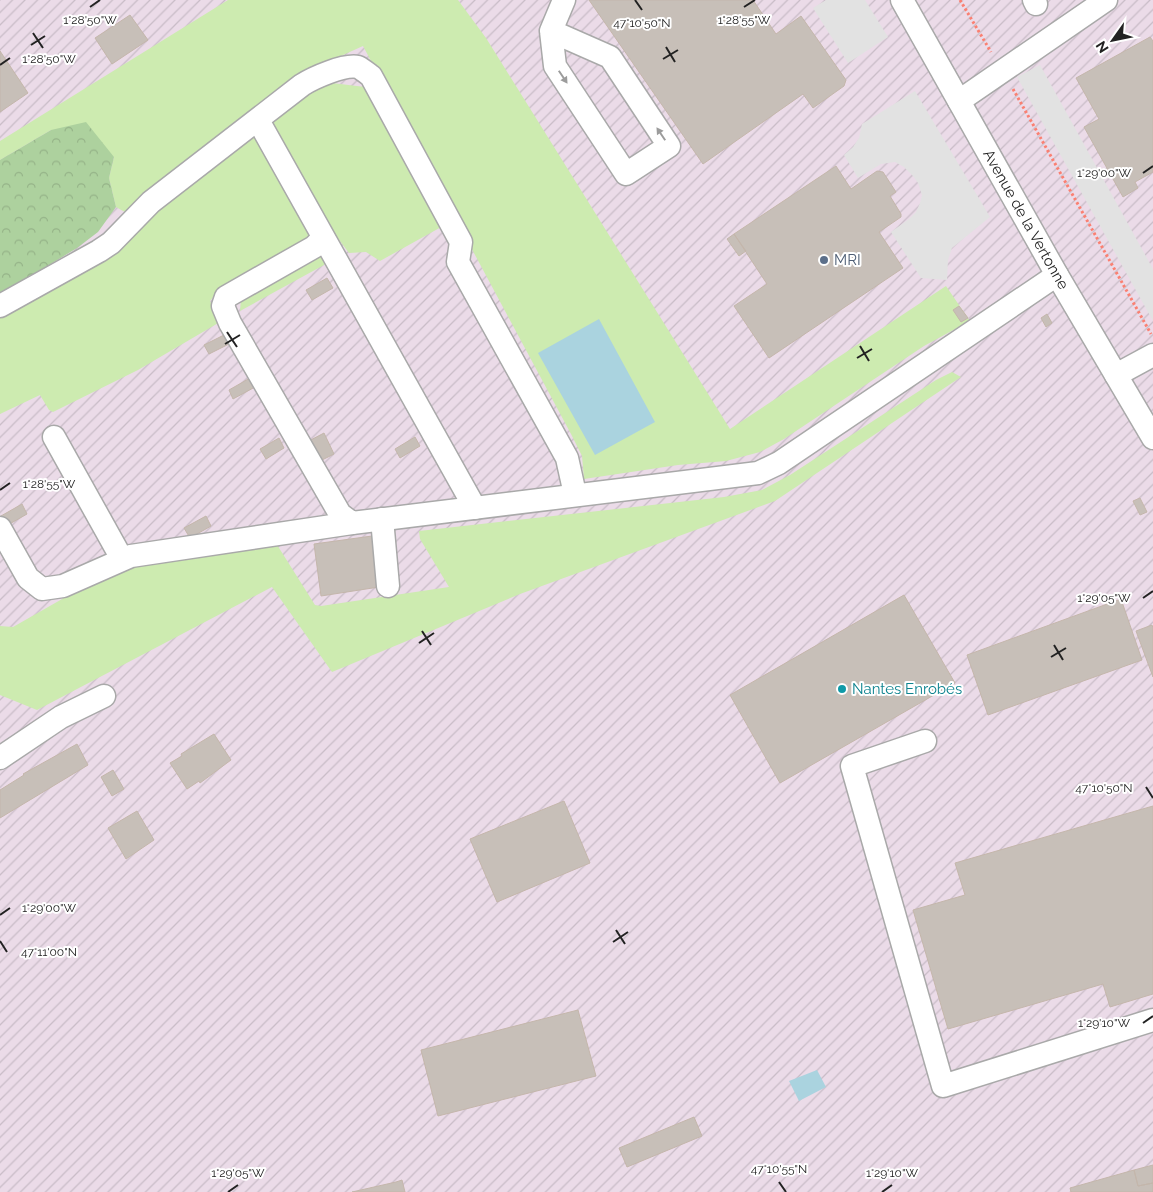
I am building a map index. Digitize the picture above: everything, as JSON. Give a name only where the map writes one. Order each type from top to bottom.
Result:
[{"type":"street","points":[[551,31],[610,57],[669,146],[626,174],[555,66],[551,31],[564,0]]},
{"type":"street","name":"Avenue de la Vertonne","points":[[902,0],[1057,275],[1153,438]]},
{"type":"street","points":[[959,101],[1106,0]]},
{"type":"street","points":[[0,306],[111,243],[151,202],[302,85],[316,77],[339,69],[357,67],[371,76],[461,242],[458,262],[567,458],[575,494]]},
{"type":"street","points":[[258,120],[474,508]]},
{"type":"street","points":[[323,238],[314,247],[226,297],[223,306],[235,332],[340,514],[352,523]]},
{"type":"street","points":[[0,528],[28,578],[42,589],[63,586],[131,556],[382,519],[758,473],[779,463],[1057,275]]},
{"type":"street","points":[[1116,376],[1153,355]]},
{"type":"street","points":[[54,437],[122,559]]},
{"type":"street","points":[[382,519],[388,586]]},
{"type":"street","points":[[0,758],[61,717],[104,696]]},
{"type":"street","points":[[925,741],[852,766],[943,1086],[1153,1020]]},
{"type":"path","points":[[960,0],[1003,72],[1153,337]]},
{"type":"shaded area","points":[[0,0],[1153,0],[1153,1192],[0,1192]]},
{"type":"shaded area","points":[[826,0],[865,0],[888,37],[848,63],[813,8]]},
{"type":"shaded area","points":[[1040,65],[1153,269],[1153,321],[1017,77]]},
{"type":"shaded area","points":[[915,91],[990,217],[952,248],[948,260],[947,280],[921,278],[891,232],[916,212],[920,203],[922,195],[918,183],[913,176],[904,167],[895,162],[881,164],[858,178],[844,155],[859,138],[862,124]]},
{"type":"green space","points":[[228,0],[458,0],[486,38],[730,429],[946,286],[970,321],[924,346],[784,439],[760,452],[726,461],[678,465],[584,479],[582,456],[571,434],[363,46],[332,60],[130,215],[116,207],[109,178],[114,157],[51,130],[0,160],[0,141]]},
{"type":"green space","points":[[332,83],[365,87],[443,226],[380,261],[366,252],[349,253],[327,224],[271,120],[315,86]]},
{"type":"green space","points":[[86,122],[114,157],[109,178],[116,207],[98,232],[77,248],[0,295],[0,160],[51,130]]},
{"type":"green space","points":[[256,132],[313,232],[308,242],[214,296],[210,301],[220,322],[138,370],[53,412],[49,410],[40,395],[0,414],[0,315],[168,199]]},
{"type":"green space","points":[[319,255],[326,260],[324,265],[240,311],[241,299]]},
{"type":"green space","points":[[952,372],[961,377],[775,501],[520,594],[332,672],[272,587],[37,710],[0,695],[0,626],[13,627],[92,582],[127,567],[274,540],[315,605],[321,606],[449,587],[420,539],[419,531],[724,497],[762,490],[790,475],[936,380]]},
{"type":"water","points":[[599,319],[655,422],[595,455],[538,353]]},
{"type":"water","points":[[817,1070],[826,1087],[799,1101],[789,1081]]},
{"type":"building","points":[[589,0],[753,0],[776,34],[801,16],[846,80],[844,86],[813,108],[803,94],[703,164]]},
{"type":"building","points":[[130,15],[148,40],[112,64],[95,38]]},
{"type":"building","points":[[1150,37],[1153,41],[1153,172],[1135,182],[1138,188],[1123,197],[1084,127],[1099,119],[1076,78]]},
{"type":"building","points":[[0,51],[28,93],[0,112]]},
{"type":"building","name":"MRI","points":[[836,166],[851,189],[877,171],[883,172],[896,192],[890,196],[901,217],[879,232],[903,268],[769,358],[734,306],[767,284],[734,234]]},
{"type":"building","points":[[734,234],[746,251],[739,256],[727,239]]},
{"type":"building","points":[[327,278],[333,288],[312,300],[306,290]]},
{"type":"building","points":[[959,306],[968,318],[961,322],[953,310]]},
{"type":"building","points":[[1047,314],[1052,323],[1046,327],[1041,318]]},
{"type":"building","points":[[224,335],[229,344],[209,354],[204,345]]},
{"type":"building","points":[[250,378],[255,387],[233,399],[229,390]]},
{"type":"building","points":[[324,433],[334,454],[318,462],[307,442]]},
{"type":"building","points":[[415,437],[420,446],[400,458],[395,449]]},
{"type":"building","points":[[279,438],[284,448],[266,459],[260,449]]},
{"type":"building","points":[[1140,498],[1147,512],[1140,515],[1133,501]]},
{"type":"building","points":[[22,504],[27,514],[6,526],[1,516]]},
{"type":"building","points":[[206,516],[211,526],[190,538],[184,528]]},
{"type":"building","points":[[372,536],[379,587],[321,596],[314,544]]},
{"type":"building","name":"Nantes Enrobés","points":[[904,595],[955,683],[780,783],[730,695]]},
{"type":"building","name":"Nantes Enrobés","points":[[1121,599],[1142,660],[988,715],[967,655]]},
{"type":"building","points":[[1152,625],[1153,628],[1153,677],[1136,631]]},
{"type":"building","points":[[214,734],[231,760],[200,783],[199,781],[187,789],[170,763]]},
{"type":"building","points":[[77,744],[88,765],[0,818],[0,790],[23,774]]},
{"type":"building","points":[[113,770],[124,789],[112,796],[101,777]]},
{"type":"building","points":[[564,801],[590,863],[497,902],[470,839]]},
{"type":"building","points":[[1153,806],[1153,994],[1110,1007],[1103,984],[948,1029],[913,910],[965,895],[955,863]]},
{"type":"building","points":[[137,811],[154,840],[126,859],[108,828]]},
{"type":"building","points":[[578,1010],[596,1076],[438,1116],[421,1050]]},
{"type":"building","points":[[694,1117],[702,1136],[627,1167],[619,1148]]},
{"type":"building","points":[[1153,1165],[1153,1183],[1138,1186],[1134,1170]]},
{"type":"building","points":[[1134,1170],[1138,1186],[1153,1183],[1153,1192],[1071,1192],[1070,1188]]},
{"type":"building","points":[[402,1180],[405,1192],[352,1192],[396,1182]]},
{"type":"place","name":"MRI","points":[[824,260]]},
{"type":"place","name":"Nantes Enrobés","points":[[842,689]]}]
